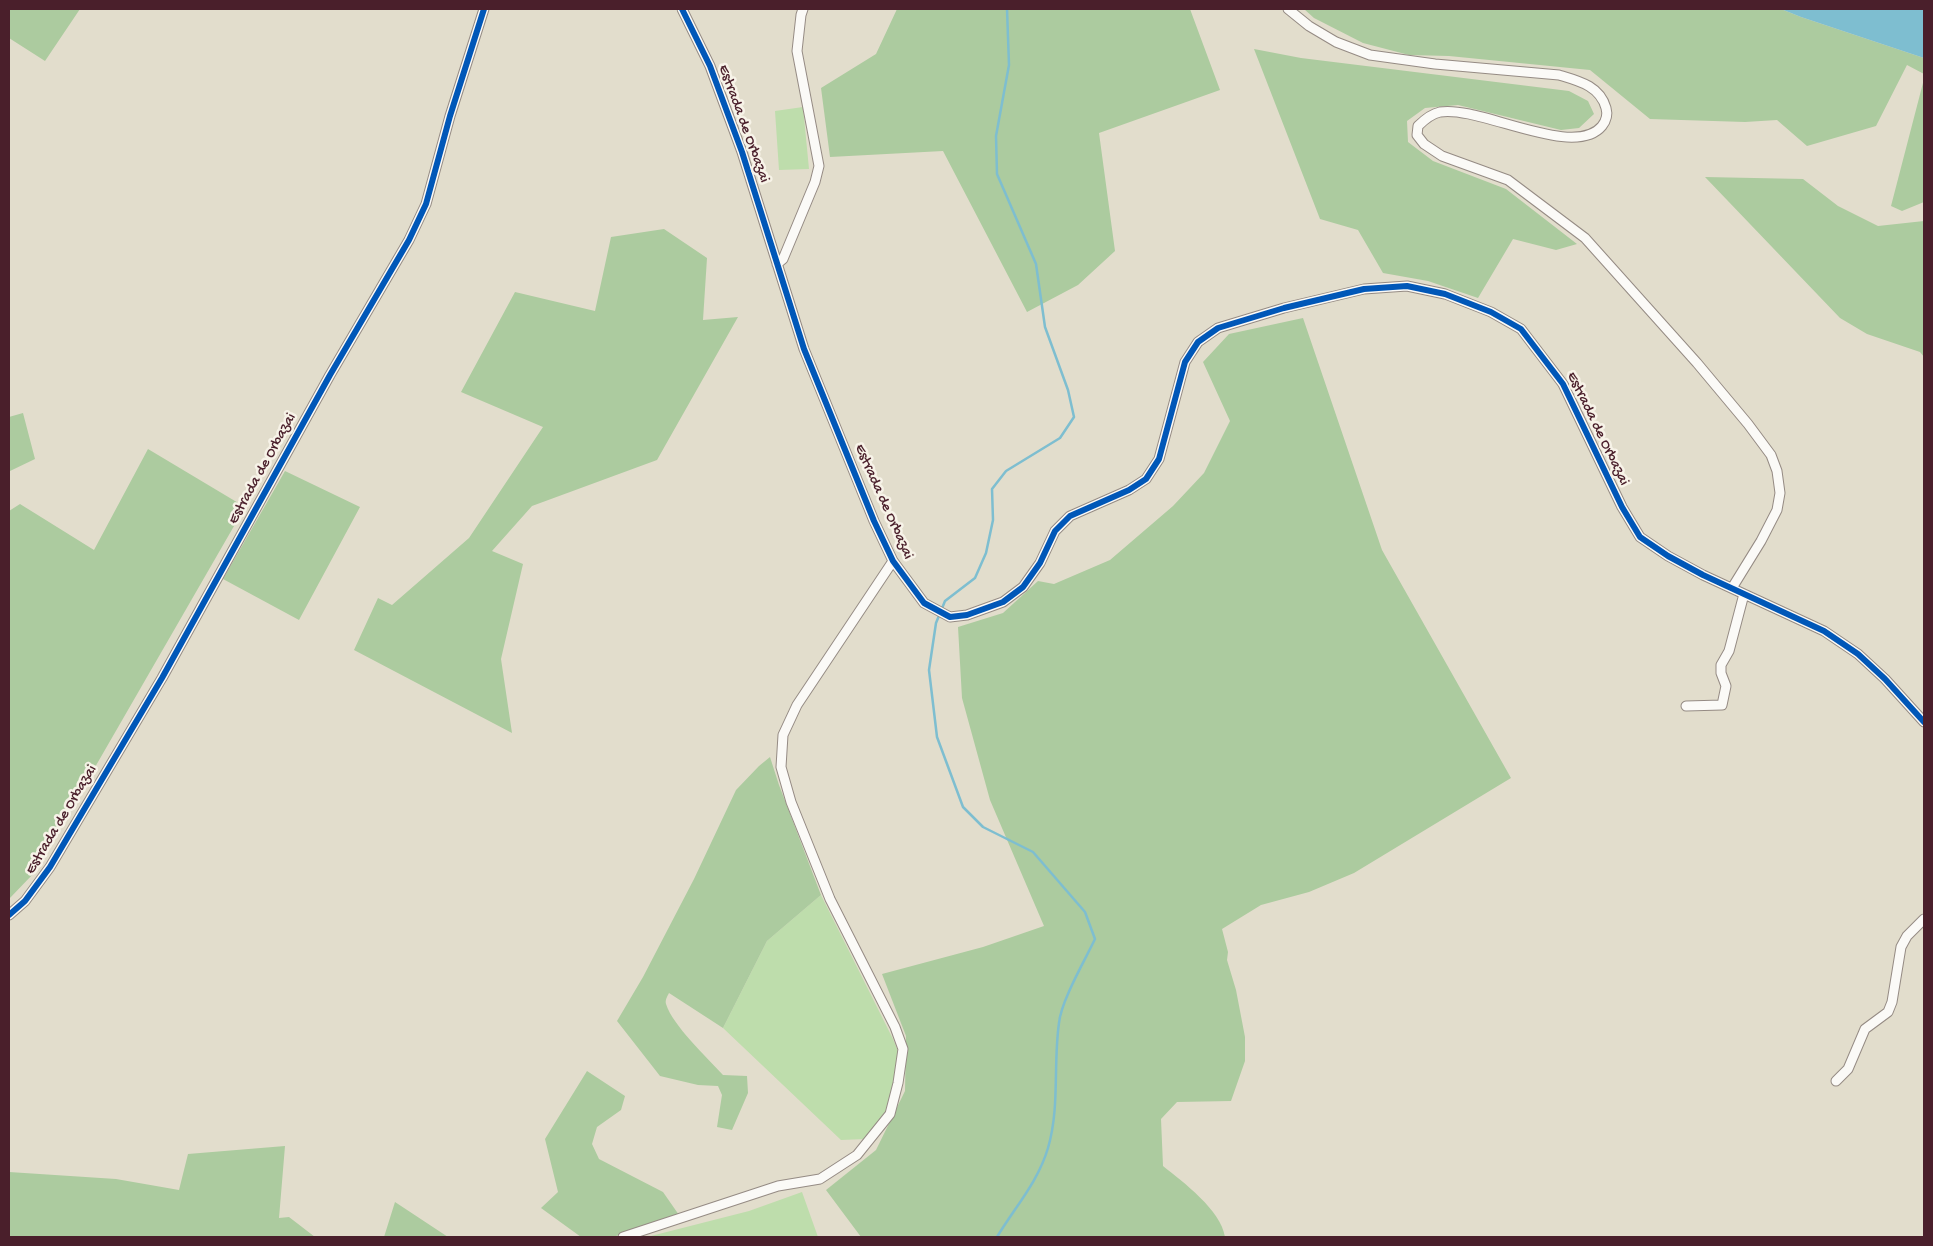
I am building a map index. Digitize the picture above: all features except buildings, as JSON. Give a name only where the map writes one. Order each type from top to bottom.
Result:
[{"type":"street","name":"Estrada de Orbazai","points":[[9,915],[25,901],[55,858],[162,678],[330,375],[409,240],[426,204],[450,116],[484,9]]},
{"type":"street","name":"Estrada de Orbazai","points":[[682,9],[710,66],[739,143],[804,349],[874,521],[893,561],[924,603],[950,617],[967,615],[1003,602],[1023,587],[1040,563],[1055,531],[1070,516],[1129,490],[1146,479],[1159,459],[1186,362],[1198,342],[1218,328],[1284,308],[1364,289],[1407,286],[1454,298],[1491,312],[1521,329],[1563,384],[1622,507],[1640,537],[1668,556],[1824,631],[1858,654],[1885,679],[1924,722]]},
{"type":"street","points":[[778,264],[783,259],[815,182],[819,166],[797,51],[803,9]]},
{"type":"street","points":[[1288,9],[1309,26],[1329,38],[1370,55],[1435,64],[1559,75],[1579,80],[1590,86],[1602,97],[1607,113],[1606,120],[1600,128],[1586,136],[1565,138],[1460,113],[1440,112],[1429,116],[1418,126],[1417,135],[1424,144],[1442,156],[1508,180],[1585,238],[1697,363],[1771,454],[1777,471],[1780,492],[1777,510],[1761,541],[1732,588]]},
{"type":"street","points":[[773,250],[788,247]]},
{"type":"street","points":[[623,1237],[778,1186],[820,1179],[857,1155],[890,1114],[898,1083],[902,1048],[895,1028],[830,899],[791,802],[781,767],[783,735],[797,705],[893,561]]},
{"type":"street","points":[[1686,706],[1722,706],[1726,686],[1720,665],[1729,651],[1744,594]]},
{"type":"street","points":[[1836,1081],[1848,1069],[1864,1029],[1888,1012],[1892,1002],[1901,947],[1907,936],[1924,919]]},
{"type":"green space","points":[[9,9],[80,9],[45,61],[9,38]]},
{"type":"green space","points":[[897,9],[1190,9],[1220,90],[1099,133],[1115,251],[1078,285],[1027,312],[943,151],[830,157],[821,88],[876,54]]},
{"type":"green space","points":[[1304,9],[1781,9],[1924,58],[1924,74],[1907,65],[1876,126],[1807,146],[1777,120],[1745,122],[1650,119],[1590,70],[1449,56],[1409,55],[1363,43],[1314,18]]},
{"type":"green space","points":[[1254,49],[1301,58],[1569,91],[1588,101],[1594,114],[1579,128],[1561,130],[1458,105],[1425,108],[1407,121],[1408,142],[1433,161],[1506,189],[1577,244],[1556,250],[1513,239],[1478,298],[1428,281],[1383,273],[1358,230],[1320,219]]},
{"type":"green space","points":[[1924,79],[1924,202],[1902,211],[1891,206]]},
{"type":"green space","points":[[803,107],[809,169],[779,170],[775,111]]},
{"type":"green space","points":[[1705,177],[1803,179],[1838,206],[1878,226],[1924,221],[1924,357],[1920,352],[1867,334],[1840,318]]},
{"type":"green space","points":[[664,229],[707,258],[703,320],[738,317],[657,460],[532,506],[492,551],[523,564],[501,659],[512,733],[354,650],[378,598],[392,605],[469,538],[543,427],[461,392],[515,292],[595,311],[611,237]]},
{"type":"green space","points":[[1303,318],[1382,550],[1511,778],[1354,873],[1309,892],[1261,905],[1222,929],[1228,952],[1227,960],[1236,990],[1245,1037],[1245,1061],[1231,1101],[1177,1102],[1161,1119],[1163,1166],[1190,1188],[1209,1207],[1222,1227],[1225,1237],[861,1237],[826,1190],[876,1150],[905,1091],[906,1036],[882,974],[983,947],[1044,926],[990,800],[962,698],[958,627],[1003,613],[1038,581],[1054,584],[1110,560],[1173,506],[1204,473],[1230,421],[1203,362],[1229,334]]},
{"type":"green space","points":[[23,413],[35,459],[10,471],[9,417]]},
{"type":"green space","points":[[148,449],[245,507],[34,873],[9,899],[9,511],[20,504],[94,550]]},
{"type":"green space","points":[[285,471],[360,507],[299,620],[223,579]]},
{"type":"green space","points":[[770,757],[821,895],[767,941],[723,1028],[669,993],[666,999],[666,1004],[676,1022],[723,1075],[747,1076],[748,1093],[732,1130],[717,1127],[722,1095],[718,1086],[698,1085],[660,1076],[617,1021],[643,977],[694,879],[736,790]]},
{"type":"green space","points":[[821,895],[900,1056],[890,1108],[866,1139],[841,1140],[723,1028],[767,941]]},
{"type":"green space","points":[[587,1071],[625,1096],[621,1110],[597,1127],[592,1144],[599,1159],[663,1192],[679,1215],[613,1237],[581,1237],[541,1208],[558,1192],[545,1139]]},
{"type":"green space","points":[[285,1146],[279,1218],[289,1217],[315,1237],[9,1237],[9,1172],[116,1179],[179,1190],[188,1154]]},
{"type":"green space","points":[[802,1192],[818,1237],[647,1237],[749,1211]]},
{"type":"green space","points":[[395,1202],[448,1237],[384,1237]]},
{"type":"water","points":[[1781,9],[1924,9],[1924,58],[1801,17]]},
{"type":"waterway","points":[[997,1237],[1032,1183],[1048,1148],[1054,1117],[1057,1039],[1061,1014],[1069,992],[1095,939],[1085,912],[1033,852],[983,827],[963,807],[937,737],[929,670],[936,623],[945,601],[975,578],[986,553],[993,520],[992,489],[1006,471],[1060,438],[1074,417],[1068,390],[1045,327],[1036,264],[997,174],[996,136],[1009,65],[1007,9]]},
{"type":"cycle path","points":[[9,915],[25,901],[50,867],[162,678],[330,375],[409,240],[426,204],[450,116],[484,9]]},
{"type":"cycle path","points":[[682,9],[710,66],[742,152],[804,349],[874,521],[893,561],[924,603],[950,617],[967,615],[1003,602],[1023,587],[1040,563],[1055,531],[1070,516],[1129,490],[1146,479],[1159,459],[1185,362],[1198,342],[1218,328],[1284,308],[1364,289],[1407,286],[1445,294],[1491,312],[1521,329],[1563,384],[1622,507],[1640,537],[1668,556],[1703,575],[1824,631],[1858,654],[1885,679],[1924,722]]}]
